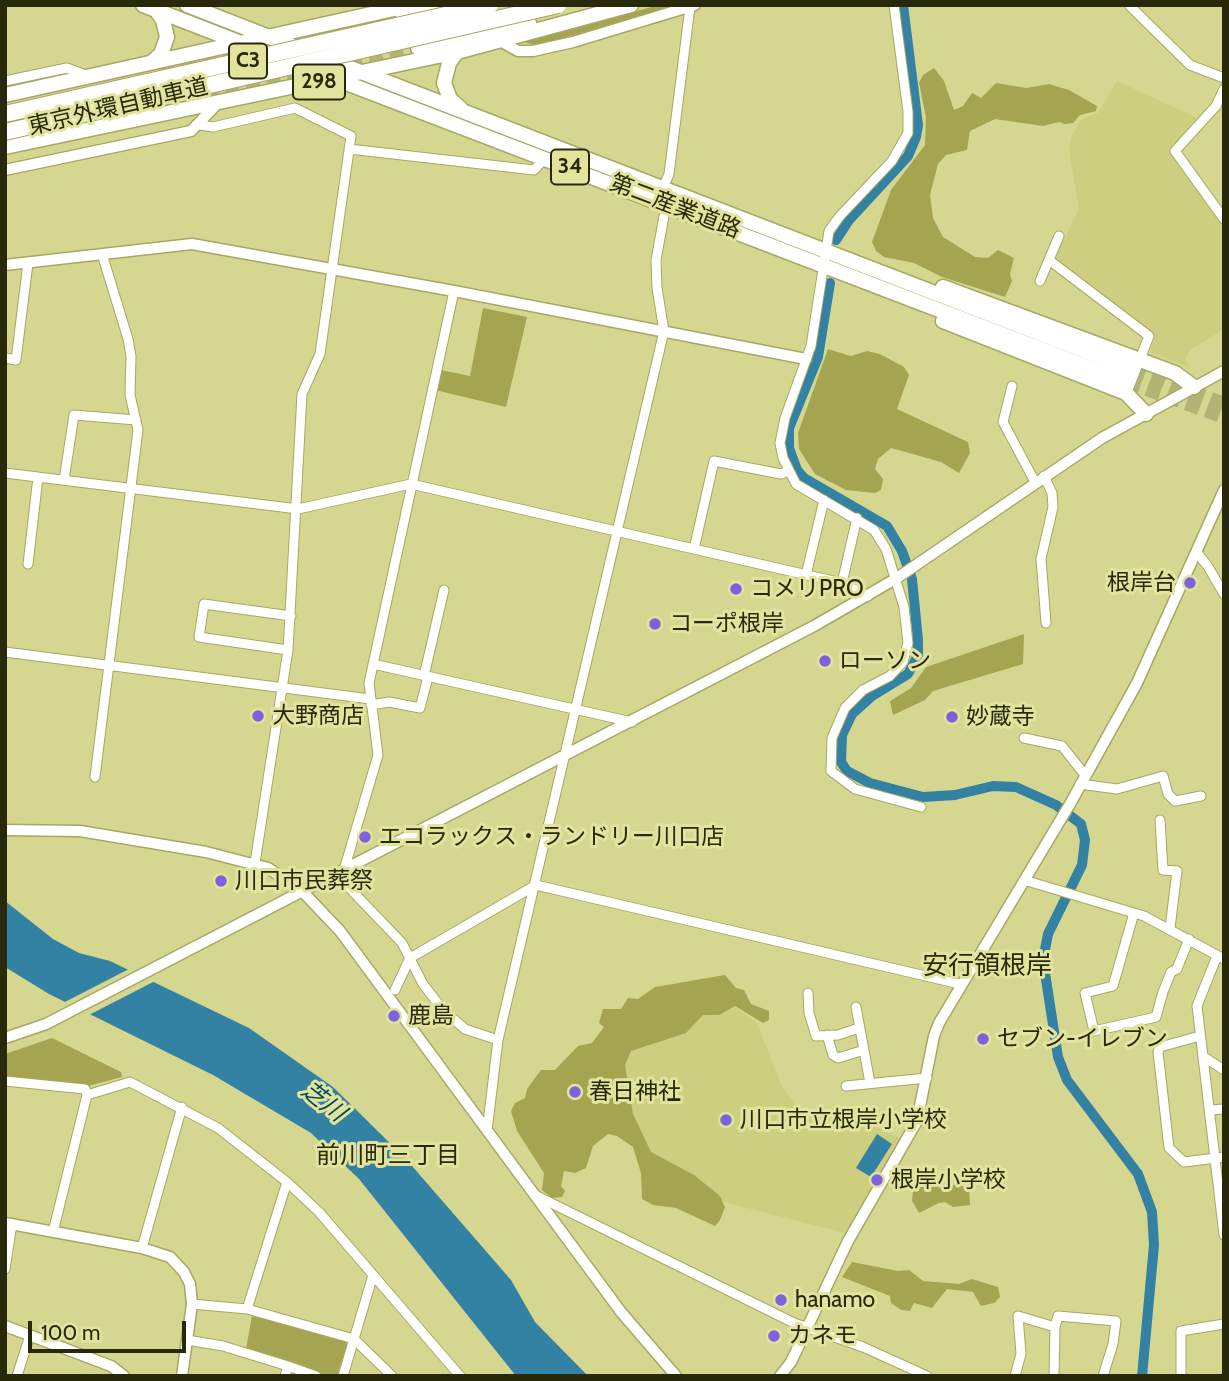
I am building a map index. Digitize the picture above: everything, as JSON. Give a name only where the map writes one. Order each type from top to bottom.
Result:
[{"type":"highway","name":"東京外環自動車道","points":[[5,114],[490,5]]},
{"type":"highway","name":"東京外環自動車道","points":[[5,132],[558,5]]},
{"type":"main road","name":"第二産業道路","points":[[187,5],[825,250],[1132,376]]},
{"type":"main road","name":"298","points":[[5,102],[268,37],[412,5]]},
{"type":"main road","points":[[381,21],[446,5]]},
{"type":"main road","points":[[418,48],[601,5]]},
{"type":"main road","name":"298","points":[[5,145],[457,52],[631,5]]},
{"type":"main road","name":"第二産業道路","points":[[149,8],[669,204],[897,295],[916,309],[965,331],[1132,376]]},
{"type":"main road","points":[[149,8],[163,20],[166,45],[156,66]]},
{"type":"main road","points":[[457,52],[449,63],[444,83],[450,99],[461,109]]},
{"type":"main road","name":"298","points":[[5,95],[90,76],[156,66]]},
{"type":"main road","name":"298","points":[[5,145],[185,102]]},
{"type":"main road","name":"34","points":[[1146,414],[1132,376],[1182,377],[1194,387]]},
{"type":"street","points":[[894,5],[908,112],[908,133],[892,161],[839,215],[829,231],[806,359],[781,432],[783,458],[796,484],[857,519],[880,538],[899,576],[906,618],[906,652],[903,662],[890,676],[863,690],[845,708],[832,738],[831,771],[855,789],[921,807]]},
{"type":"street","points":[[1129,5],[1191,65],[1224,78]]},
{"type":"street","points":[[500,41],[518,51],[533,51],[573,42],[693,6],[669,174],[663,188]]},
{"type":"street","points":[[5,81],[67,68],[90,76]]},
{"type":"street","points":[[1224,89],[1216,106],[1175,151],[1224,219]]},
{"type":"street","points":[[5,170],[191,131],[200,125],[218,103]]},
{"type":"street","points":[[200,125],[213,127],[295,108],[351,136],[320,354],[302,394],[298,509],[288,650],[254,863]]},
{"type":"street","points":[[349,149],[534,170],[545,158]]},
{"type":"street","points":[[487,1132],[498,1040],[664,331],[657,288],[656,260],[664,216],[669,204]]},
{"type":"street","points":[[1040,281],[1059,236]]},
{"type":"street","points":[[5,265],[192,244],[806,359]]},
{"type":"street","points":[[95,777],[138,430],[130,395],[131,356],[128,339],[102,254]]},
{"type":"street","points":[[1049,260],[1149,336],[1132,376]]},
{"type":"street","points":[[5,358],[16,360],[28,263]]},
{"type":"street","points":[[340,872],[378,755],[371,702],[373,664],[454,291]]},
{"type":"street","points":[[5,1038],[56,1019],[562,759],[868,596],[1039,479],[1146,414],[1224,371]]},
{"type":"street","points":[[1012,386],[1003,422],[1039,479],[1052,493],[1053,507],[1041,559],[1046,623]]},
{"type":"street","points":[[64,480],[74,415],[136,420]]},
{"type":"street","points":[[694,549],[714,461],[781,474],[788,471]]},
{"type":"street","points":[[5,473],[298,509],[411,484],[842,583],[868,596]]},
{"type":"street","points":[[29,564],[38,477]]},
{"type":"street","points":[[780,1376],[792,1362],[848,1241],[914,1129],[923,1104],[934,1036],[960,984],[1066,810],[1137,683],[1224,490]]},
{"type":"street","points":[[806,575],[824,500]]},
{"type":"street","points":[[842,583],[857,519]]},
{"type":"street","points":[[1197,553],[1224,594]]},
{"type":"street","points":[[5,652],[420,708],[444,590]]},
{"type":"street","points":[[288,650],[199,637],[204,604],[291,616]]},
{"type":"street","points":[[373,664],[632,722]]},
{"type":"street","points":[[1024,738],[1062,746],[1083,780],[1117,789],[1163,776],[1168,794],[1175,801],[1201,796]]},
{"type":"street","points":[[1160,820],[1163,870],[1177,871],[1170,928]]},
{"type":"street","points":[[5,830],[87,831],[254,863],[302,891],[340,931],[621,1312],[676,1376]]},
{"type":"street","points":[[340,872],[402,943],[423,984],[443,1010],[465,1029],[498,1040]]},
{"type":"street","points":[[1024,880],[1134,912],[1170,928],[1220,957],[1197,1006],[1210,1110],[1219,1157],[1224,1235]]},
{"type":"street","points":[[395,990],[410,958],[536,885],[960,984]]},
{"type":"street","points":[[1134,912],[1113,986],[1085,993],[1094,1031],[1156,1017],[1171,972],[1177,969],[1189,939]]},
{"type":"street","points":[[808,993],[809,1013],[816,1036],[859,1028]]},
{"type":"street","points":[[856,1007],[861,1051],[870,1083]]},
{"type":"street","points":[[827,1035],[832,1055],[838,1058],[861,1051]]},
{"type":"street","points":[[1200,1037],[1160,1047],[1158,1052],[1170,1148],[1184,1162],[1219,1157]]},
{"type":"street","points":[[1204,1057],[1224,1070]]},
{"type":"street","points":[[846,1086],[927,1078]]},
{"type":"street","points":[[5,1081],[85,1089],[87,1095],[53,1231]]},
{"type":"street","points":[[87,1095],[130,1082],[218,1128],[287,1182],[319,1212],[460,1376]]},
{"type":"street","points":[[142,1248],[182,1107]]},
{"type":"street","points":[[1210,1110],[1224,1109]]},
{"type":"street","points":[[247,1309],[287,1182]]},
{"type":"street","points":[[534,1194],[807,1329],[863,1347],[927,1376]]},
{"type":"street","points":[[5,1269],[9,1224],[142,1248],[170,1257],[184,1272],[190,1284],[192,1304],[182,1376]]},
{"type":"street","points":[[343,1376],[373,1275]]},
{"type":"street","points":[[192,1304],[247,1309],[354,1339],[392,1376]]},
{"type":"street","points":[[1016,1376],[1021,1354],[1018,1316],[1055,1327]]},
{"type":"street","points":[[1054,1376],[1055,1327],[1058,1316],[1116,1321],[1114,1344],[1103,1376]]},
{"type":"street","points":[[1181,1376],[1181,1331],[1224,1324]]},
{"type":"street","points":[[5,1326],[111,1366],[124,1376]]},
{"type":"street","points":[[17,1376],[30,1335]]},
{"type":"street","points":[[187,1340],[223,1346],[316,1376]]},
{"type":"street","points":[[285,1376],[288,1366]]},
{"type":"shaded area","points":[[659,5],[682,5],[537,45],[522,42]]},
{"type":"shaded area","points":[[934,68],[944,81],[954,110],[963,106],[972,93],[981,98],[996,83],[1026,88],[1049,84],[1069,90],[1097,106],[1096,111],[1080,115],[1073,123],[1059,122],[1043,126],[995,119],[970,131],[967,150],[946,155],[938,164],[930,195],[933,218],[943,237],[975,257],[988,258],[998,250],[1014,258],[1010,274],[1012,281],[1005,297],[942,277],[914,263],[884,257],[876,251],[872,242],[891,190],[925,145],[926,117],[919,83],[923,75]]},
{"type":"shaded area","points":[[1117,81],[1197,118],[1168,151],[1224,224],[1224,329],[1190,350],[1185,359],[1191,368],[1150,352],[1154,340],[1152,333],[1054,260],[1079,209],[1069,150],[1072,135],[1081,120],[1098,113]]},
{"type":"shaded area","points":[[483,308],[527,317],[506,407],[435,390],[441,370],[470,376]]},
{"type":"shaded area","points":[[828,349],[851,356],[867,351],[880,354],[904,367],[909,375],[897,409],[968,442],[970,453],[959,473],[941,462],[891,448],[878,459],[875,469],[883,479],[881,490],[875,493],[846,490],[815,474],[799,449],[798,433]]},
{"type":"shaded area","points":[[1024,634],[1023,664],[933,691],[925,700],[893,715],[890,701],[911,688],[926,667]]},
{"type":"shaded area","points":[[725,975],[736,988],[744,990],[751,1004],[769,1011],[769,1020],[763,1023],[735,1006],[719,1015],[703,1015],[686,1033],[631,1051],[625,1065],[633,1114],[651,1152],[694,1175],[720,1196],[725,1207],[715,1226],[676,1208],[653,1205],[642,1199],[641,1173],[633,1147],[617,1136],[608,1134],[593,1146],[586,1168],[575,1173],[564,1171],[561,1186],[565,1191],[562,1197],[552,1198],[542,1190],[544,1173],[517,1131],[511,1111],[515,1103],[525,1098],[527,1089],[541,1070],[555,1070],[578,1046],[592,1043],[604,1027],[599,1023],[603,1009],[621,1009],[628,998],[638,999],[655,987]]},
{"type":"shaded area","name":"川口市立根岸小学校","points":[[731,1004],[757,1023],[782,1087],[802,1112],[842,1123],[872,1125],[900,1138],[845,1233],[724,1202],[662,1177],[598,1044]]},
{"type":"shaded area","points":[[52,1038],[121,1072],[122,1077],[88,1086],[5,1077],[5,1054]]},
{"type":"shaded area","points":[[933,1182],[969,1187],[970,1205],[953,1207],[945,1202],[919,1213],[912,1201],[913,1190],[919,1185],[927,1188]]},
{"type":"shaded area","points":[[852,1262],[898,1271],[909,1270],[923,1281],[959,1284],[972,1279],[998,1287],[1000,1297],[994,1303],[981,1306],[973,1292],[947,1289],[932,1308],[914,1303],[910,1311],[901,1310],[891,1303],[890,1296],[842,1277]]},
{"type":"shaded area","points":[[252,1316],[345,1339],[347,1345],[337,1376],[328,1376],[246,1349]]},
{"type":"water","name":"芝川","points":[[5,901],[53,939],[79,953],[110,961],[249,1028],[333,1087],[406,1159],[511,1280],[535,1322],[588,1376],[516,1376],[359,1179],[311,1133],[213,1075],[49,994],[5,967]]},
{"type":"water","points":[[877,1134],[892,1144],[871,1177],[856,1168]]},
{"type":"pier","points":[[131,968],[157,980],[87,1016],[61,1004]]},
{"type":"waterway","points":[[836,240],[849,220],[908,156],[916,137],[918,125],[903,5]]},
{"type":"waterway","points":[[830,283],[818,357],[789,428],[789,448],[797,470],[804,478],[887,526],[902,551],[912,579],[918,640],[918,655],[908,674],[872,696],[852,714],[842,735],[841,762],[847,771],[870,783],[923,797],[955,795],[993,786],[1016,787],[1056,805],[1081,824],[1085,840],[1082,865],[1048,934],[1043,960],[1058,1057],[1067,1080],[1138,1174],[1152,1212],[1154,1245],[1142,1376]]},
{"type":"tunnel","points":[[161,69],[381,21]]},
{"type":"tunnel","points":[[185,102],[418,48]]},
{"type":"tunnel","points":[[1132,369],[1224,404]]},
{"type":"tunnel","points":[[1127,382],[1224,417]]},
{"type":"place","name":"根岸台","points":[[1190,583]]},
{"type":"place","name":"コメリPRO","points":[[736,589]]},
{"type":"place","name":"コーポ根岸","points":[[655,624]]},
{"type":"place","name":"ローソン","points":[[825,661]]},
{"type":"place","name":"大野商店","points":[[258,716]]},
{"type":"place","name":"妙蔵寺","points":[[952,717]]},
{"type":"place","name":"エコラックス・ランドリー川口店","points":[[365,837]]},
{"type":"place","name":"川口市民葬祭","points":[[221,881]]},
{"type":"place","name":"鹿島","points":[[394,1016]]},
{"type":"place","name":"セブン-イレブン","points":[[983,1039]]},
{"type":"place","name":"春日神社","points":[[575,1092]]},
{"type":"place","name":"川口市立根岸小学校","points":[[726,1120]]},
{"type":"place","name":"根岸小学校","points":[[877,1180]]},
{"type":"place","name":"hanamo","points":[[781,1300]]},
{"type":"place","name":"カネモ","points":[[774,1336]]},
{"type":"district","name":"安行領根岸","points":[[987,966]]},
{"type":"district","name":"前川町三丁目","points":[[388,1156]]}]
